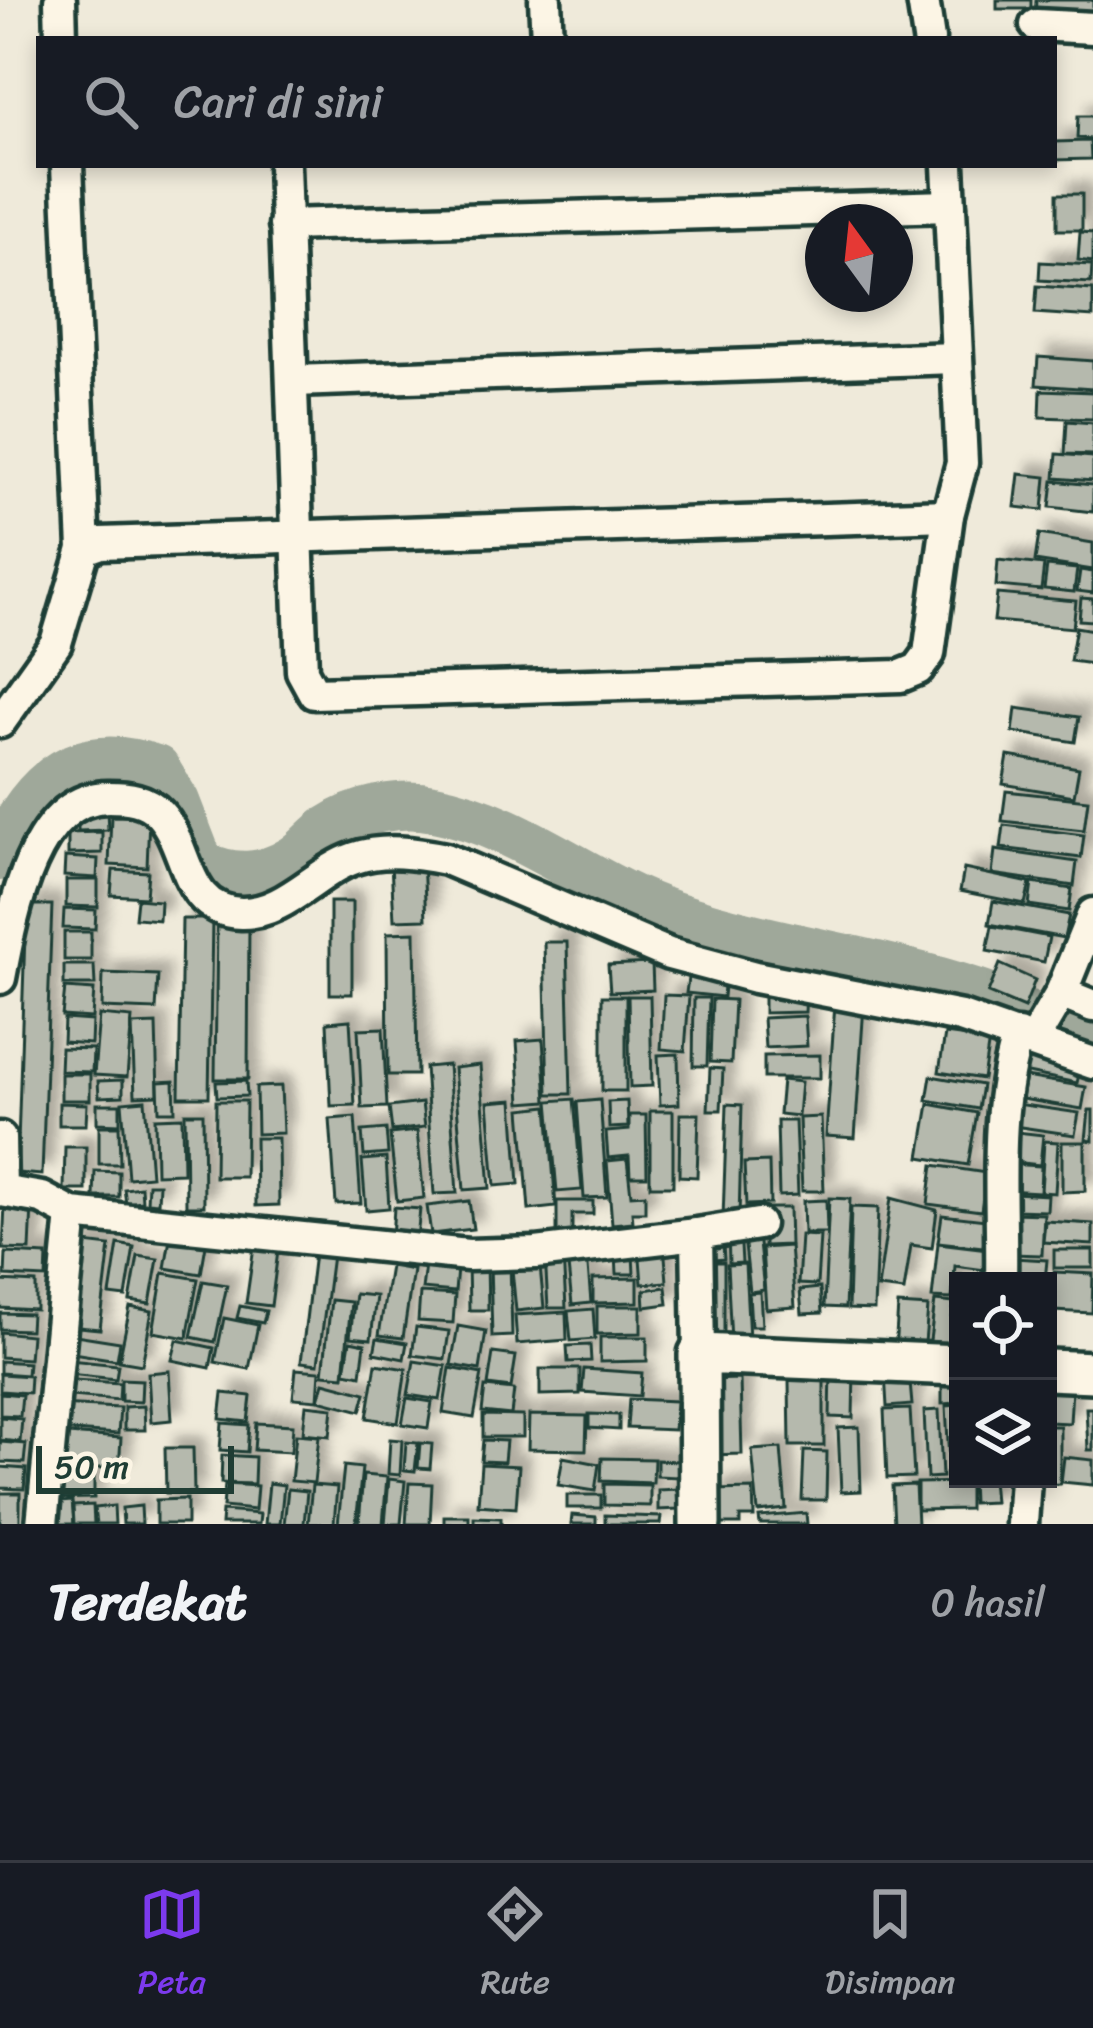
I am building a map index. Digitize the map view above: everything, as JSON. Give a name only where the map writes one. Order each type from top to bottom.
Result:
[{"type":"street","points":[[60,0],[61,36]]},
{"type":"street","points":[[545,0],[547,36]]},
{"type":"street","points":[[923,0],[929,36]]},
{"type":"street","points":[[1036,26],[1093,28]]},
{"type":"street","points":[[0,722],[56,643],[84,549],[67,168]]},
{"type":"street","points":[[284,168],[302,671],[314,692],[838,679],[901,676],[918,669],[928,654],[948,515],[962,463],[948,168]]},
{"type":"street","points":[[286,225],[950,206]]},
{"type":"street","points":[[294,381],[955,358]]},
{"type":"street","points":[[84,549],[101,543],[948,515]]},
{"type":"street","points":[[0,978],[24,879],[55,822],[78,802],[118,796],[142,800],[161,814],[198,892],[213,905],[240,913],[273,907],[355,858],[386,851],[446,859],[623,938],[690,961],[961,1017],[1031,1035],[1093,1063]]},
{"type":"street","points":[[1001,1272],[1009,1068],[1059,997],[1093,914]]},
{"type":"street","points":[[1059,997],[1093,1006]]},
{"type":"street","points":[[0,1138],[1,1191],[42,1198],[72,1214],[468,1255],[536,1252],[758,1224]]},
{"type":"street","points":[[42,1524],[72,1214]]},
{"type":"street","points":[[697,1234],[700,1524]]},
{"type":"street","points":[[699,1354],[949,1365]]},
{"type":"street","points":[[1057,1370],[1093,1372]]},
{"type":"street","points":[[1022,1524],[1024,1488]]},
{"type":"building","points":[[997,0],[1031,0],[1031,9],[997,9]]},
{"type":"building","points":[[1036,0],[1093,0],[1093,21],[1035,16]]},
{"type":"building","points":[[1078,116],[1093,116],[1093,139],[1077,138]]},
{"type":"building","points":[[1090,141],[1091,159],[1057,160],[1057,142]]},
{"type":"building","points":[[1057,194],[1082,194],[1082,230],[1057,230]]},
{"type":"building","points":[[1080,232],[1093,233],[1093,262],[1078,260]]},
{"type":"building","points":[[1040,262],[1092,265],[1091,283],[1039,280]]},
{"type":"building","points":[[1037,286],[1093,290],[1093,317],[1035,313]]},
{"type":"building","points":[[1038,357],[1093,361],[1093,389],[1036,385]]},
{"type":"building","points":[[1041,390],[1093,392],[1093,419],[1040,417]]},
{"type":"building","points":[[1067,421],[1093,423],[1093,455],[1065,454]]},
{"type":"building","points":[[1057,454],[1093,457],[1093,481],[1055,478]]},
{"type":"building","points":[[1019,474],[1046,477],[1043,510],[1015,507]]},
{"type":"building","points":[[1053,481],[1093,485],[1093,512],[1050,507]]},
{"type":"building","points":[[1039,534],[1093,543],[1093,570],[1035,561]]},
{"type":"building","points":[[998,560],[1044,565],[1041,590],[996,586]]},
{"type":"building","points":[[1047,566],[1077,569],[1074,592],[1044,589]]},
{"type":"building","points":[[1080,570],[1093,572],[1093,593],[1077,591]]},
{"type":"building","points":[[997,594],[1076,601],[1073,628],[994,621]]},
{"type":"building","points":[[1081,598],[1093,599],[1093,621],[1079,620]]},
{"type":"building","points":[[1076,627],[1093,630],[1093,664],[1070,661]]},
{"type":"building","points":[[1016,708],[1079,717],[1075,742],[1013,732]]},
{"type":"building","points":[[1008,756],[1079,768],[1074,796],[1003,784]]},
{"type":"building","points":[[1006,791],[1088,800],[1084,830],[1002,821]]},
{"type":"building","points":[[78,811],[107,811],[108,830],[78,831]]},
{"type":"building","points":[[111,816],[149,817],[147,867],[109,865]]},
{"type":"building","points":[[1004,825],[1084,835],[1081,858],[1001,848]]},
{"type":"building","points":[[102,832],[102,853],[68,854],[68,833]]},
{"type":"building","points":[[995,850],[1077,862],[1074,886],[992,874]]},
{"type":"building","points":[[65,857],[98,859],[97,878],[64,876]]},
{"type":"building","points":[[423,862],[426,919],[394,920],[391,864]]},
{"type":"building","points":[[964,869],[1030,883],[1025,904],[960,891]]},
{"type":"building","points":[[113,870],[148,872],[146,897],[111,895]]},
{"type":"building","points":[[66,880],[98,880],[98,907],[66,906]]},
{"type":"building","points":[[1032,883],[1072,889],[1069,911],[1029,905]]},
{"type":"building","points":[[137,899],[160,901],[159,920],[135,918]]},
{"type":"building","points":[[993,901],[1069,915],[1064,938],[989,924]]},
{"type":"building","points":[[330,902],[352,902],[352,994],[330,994]]},
{"type":"building","points":[[26,905],[52,905],[42,1175],[17,1173]]},
{"type":"building","points":[[64,909],[96,910],[95,929],[63,928]]},
{"type":"building","points":[[182,919],[212,919],[209,1097],[179,1097]]},
{"type":"building","points":[[217,921],[249,921],[248,1079],[215,1079]]},
{"type":"building","points":[[992,926],[1049,937],[1044,962],[987,951]]},
{"type":"building","points":[[64,932],[91,932],[91,960],[64,960]]},
{"type":"building","points":[[415,932],[417,1075],[388,1075],[387,933]]},
{"type":"building","points":[[544,942],[567,942],[571,1094],[548,1094]]},
{"type":"building","points":[[652,963],[653,990],[610,992],[608,965]]},
{"type":"building","points":[[1000,964],[1035,980],[1024,1008],[988,993]]},
{"type":"building","points":[[64,965],[94,965],[95,985],[64,985]]},
{"type":"building","points":[[689,971],[725,975],[723,997],[686,993]]},
{"type":"building","points":[[103,973],[158,975],[156,1010],[102,1008]]},
{"type":"building","points":[[65,988],[94,990],[92,1018],[62,1016]]},
{"type":"building","points":[[806,992],[805,1012],[764,1013],[764,993]]},
{"type":"building","points":[[664,995],[689,996],[685,1051],[661,1049]]},
{"type":"building","points":[[602,996],[626,996],[626,1091],[602,1091]]},
{"type":"building","points":[[628,996],[650,996],[652,1086],[630,1087]]},
{"type":"building","points":[[694,998],[709,998],[707,1066],[693,1066]]},
{"type":"building","points":[[712,999],[734,1000],[731,1063],[710,1062]]},
{"type":"building","points":[[835,1003],[864,1005],[855,1138],[826,1136]]},
{"type":"building","points":[[99,1015],[132,1018],[127,1077],[94,1075]]},
{"type":"building","points":[[805,1016],[807,1046],[765,1048],[763,1018]]},
{"type":"building","points":[[64,1019],[92,1021],[91,1044],[63,1042]]},
{"type":"building","points":[[350,1020],[355,1105],[331,1106],[327,1022]]},
{"type":"building","points":[[156,1024],[158,1095],[135,1096],[132,1025]]},
{"type":"building","points":[[383,1028],[387,1107],[362,1108],[358,1029]]},
{"type":"building","points":[[945,1034],[989,1040],[983,1079],[939,1072]]},
{"type":"building","points":[[543,1039],[547,1101],[521,1103],[517,1041]]},
{"type":"building","points":[[61,1048],[93,1049],[92,1072],[60,1071]]},
{"type":"building","points":[[1022,1053],[1081,1065],[1077,1083],[1018,1071]]},
{"type":"building","points":[[678,1054],[679,1104],[660,1105],[658,1055]]},
{"type":"building","points":[[820,1055],[820,1078],[764,1078],[764,1056]]},
{"type":"building","points":[[448,1065],[457,1193],[434,1194],[425,1067]]},
{"type":"building","points":[[480,1065],[490,1188],[464,1190],[454,1068]]},
{"type":"building","points":[[710,1068],[723,1069],[721,1110],[708,1110]]},
{"type":"building","points":[[61,1074],[90,1074],[90,1100],[61,1100]]},
{"type":"building","points":[[931,1076],[982,1085],[978,1109],[927,1100]]},
{"type":"building","points":[[1026,1077],[1086,1087],[1082,1109],[1022,1099]]},
{"type":"building","points":[[123,1080],[123,1096],[99,1097],[98,1081]]},
{"type":"building","points":[[782,1080],[801,1082],[798,1116],[779,1114]]},
{"type":"building","points":[[174,1081],[175,1111],[159,1111],[158,1082]]},
{"type":"building","points":[[246,1081],[247,1096],[217,1097],[216,1082]]},
{"type":"building","points":[[281,1086],[283,1133],[257,1134],[256,1087]]},
{"type":"building","points":[[574,1099],[582,1190],[557,1192],[549,1101]]},
{"type":"building","points":[[145,1100],[151,1176],[128,1178],[122,1102]]},
{"type":"building","points":[[513,1100],[519,1184],[495,1186],[488,1102]]},
{"type":"building","points":[[600,1100],[607,1197],[584,1198],[577,1102]]},
{"type":"building","points":[[216,1101],[246,1101],[245,1177],[215,1177]]},
{"type":"building","points":[[627,1101],[628,1127],[609,1128],[608,1102]]},
{"type":"building","points":[[59,1103],[87,1104],[86,1125],[59,1125]]},
{"type":"building","points":[[422,1103],[425,1127],[392,1131],[389,1107]]},
{"type":"building","points":[[97,1104],[120,1104],[120,1124],[97,1123]]},
{"type":"building","points":[[727,1104],[742,1105],[739,1218],[723,1218]]},
{"type":"building","points":[[929,1104],[977,1113],[968,1165],[920,1157]]},
{"type":"building","points":[[1017,1104],[1079,1113],[1075,1135],[1014,1126]]},
{"type":"building","points":[[548,1106],[556,1207],[529,1210],[521,1109]]},
{"type":"building","points":[[1089,1110],[1093,1110],[1093,1141],[1086,1140]]},
{"type":"building","points":[[650,1111],[673,1111],[673,1186],[650,1186]]},
{"type":"building","points":[[185,1113],[203,1113],[204,1206],[186,1206]]},
{"type":"building","points":[[680,1114],[699,1114],[697,1177],[679,1176]]},
{"type":"building","points":[[629,1115],[646,1115],[647,1176],[630,1176],[629,1156],[608,1158],[606,1132],[629,1130]]},
{"type":"building","points":[[182,1117],[183,1173],[156,1174],[155,1118]]},
{"type":"building","points":[[355,1117],[361,1203],[336,1204],[330,1119]]},
{"type":"building","points":[[821,1117],[824,1191],[802,1191],[799,1118]]},
{"type":"building","points":[[777,1121],[795,1121],[798,1195],[779,1196]]},
{"type":"building","points":[[99,1126],[119,1126],[120,1164],[99,1164]]},
{"type":"building","points":[[386,1129],[388,1154],[364,1156],[362,1131]]},
{"type":"building","points":[[417,1131],[424,1198],[397,1201],[390,1134]]},
{"type":"building","points":[[1017,1132],[1043,1135],[1040,1165],[1014,1162]]},
{"type":"building","points":[[255,1138],[278,1138],[279,1205],[256,1206]]},
{"type":"building","points":[[1044,1141],[1058,1142],[1055,1193],[1041,1192]]},
{"type":"building","points":[[1062,1142],[1085,1142],[1085,1191],[1062,1192]]},
{"type":"building","points":[[65,1147],[86,1147],[86,1190],[64,1190]]},
{"type":"building","points":[[386,1158],[389,1208],[366,1210],[362,1160]]},
{"type":"building","points":[[627,1159],[631,1195],[645,1194],[645,1212],[632,1212],[633,1222],[612,1224],[607,1161]]},
{"type":"building","points":[[769,1162],[770,1204],[746,1205],[744,1163]]},
{"type":"building","points":[[1006,1164],[1041,1166],[1040,1192],[1005,1190]]},
{"type":"building","points":[[933,1165],[986,1173],[981,1211],[928,1204]]},
{"type":"building","points":[[95,1171],[119,1172],[119,1197],[94,1197]]},
{"type":"building","points":[[148,1184],[159,1184],[158,1203],[147,1202]]},
{"type":"building","points":[[141,1187],[142,1201],[126,1203],[124,1189]]},
{"type":"building","points":[[1013,1193],[1048,1195],[1047,1211],[1012,1210]]},
{"type":"building","points":[[829,1198],[850,1199],[845,1308],[824,1307]]},
{"type":"building","points":[[891,1198],[937,1210],[932,1248],[911,1245],[904,1291],[878,1288]]},
{"type":"building","points":[[826,1200],[827,1233],[804,1233],[803,1201]]},
{"type":"building","points":[[469,1201],[473,1229],[431,1234],[427,1206]]},
{"type":"building","points":[[557,1201],[593,1201],[593,1214],[572,1214],[572,1232],[557,1232]]},
{"type":"building","points":[[5,1204],[32,1205],[30,1250],[3,1249]]},
{"type":"building","points":[[394,1207],[420,1209],[417,1239],[392,1238]]},
{"type":"building","points":[[851,1207],[878,1208],[874,1310],[848,1309]]},
{"type":"building","points":[[764,1208],[789,1208],[790,1245],[764,1246]]},
{"type":"building","points":[[1012,1213],[1044,1214],[1042,1255],[1010,1254]]},
{"type":"building","points":[[942,1215],[986,1220],[983,1247],[938,1242]]},
{"type":"building","points":[[1045,1221],[1093,1224],[1093,1245],[1043,1242]]},
{"type":"building","points":[[757,1225],[764,1290],[750,1292],[743,1227]]},
{"type":"building","points":[[740,1229],[742,1263],[729,1264],[728,1230]]},
{"type":"building","points":[[722,1232],[724,1259],[705,1261],[702,1234]]},
{"type":"building","points":[[171,1233],[207,1239],[201,1274],[165,1268]]},
{"type":"building","points":[[801,1235],[820,1236],[817,1285],[798,1284]]},
{"type":"building","points":[[255,1240],[279,1243],[271,1306],[246,1303]]},
{"type":"building","points":[[77,1242],[110,1246],[100,1329],[67,1326]]},
{"type":"building","points":[[664,1243],[667,1282],[642,1284],[639,1245]]},
{"type":"building","points":[[938,1243],[988,1249],[985,1270],[955,1266],[954,1272],[949,1272],[949,1299],[932,1298]]},
{"type":"building","points":[[118,1244],[134,1247],[126,1297],[110,1295]]},
{"type":"building","points":[[790,1246],[795,1307],[766,1309],[762,1248]]},
{"type":"building","points":[[1054,1250],[1093,1250],[1093,1268],[1054,1268]]},
{"type":"building","points":[[6,1253],[47,1255],[46,1278],[5,1276]]},
{"type":"building","points":[[314,1253],[332,1255],[318,1364],[301,1362]]},
{"type":"building","points":[[545,1254],[563,1254],[566,1308],[548,1308]]},
{"type":"building","points":[[587,1254],[591,1303],[572,1305],[567,1256]]},
{"type":"building","points":[[616,1254],[633,1254],[634,1274],[617,1274]]},
{"type":"building","points":[[138,1256],[158,1259],[150,1304],[130,1301]]},
{"type":"building","points":[[539,1256],[544,1308],[516,1311],[511,1259]]},
{"type":"building","points":[[1013,1258],[1047,1260],[1046,1272],[1012,1272]]},
{"type":"building","points":[[510,1262],[512,1336],[492,1337],[490,1263]]},
{"type":"building","points":[[700,1262],[724,1262],[724,1341],[700,1341]]},
{"type":"building","points":[[468,1263],[487,1263],[488,1310],[469,1310]]},
{"type":"building","points":[[745,1264],[749,1339],[731,1341],[727,1265]]},
{"type":"building","points":[[425,1265],[457,1268],[455,1292],[422,1289]]},
{"type":"building","points":[[390,1266],[413,1270],[403,1338],[379,1335]]},
{"type":"building","points":[[1057,1272],[1093,1274],[1092,1313],[1057,1311]]},
{"type":"building","points":[[163,1273],[198,1279],[187,1338],[153,1332]]},
{"type":"building","points":[[638,1278],[638,1302],[593,1303],[593,1279]]},
{"type":"building","points":[[0,1281],[36,1283],[36,1310],[0,1308]]},
{"type":"building","points":[[203,1281],[227,1285],[215,1342],[191,1337]]},
{"type":"building","points":[[666,1287],[668,1304],[645,1307],[644,1290]]},
{"type":"building","points":[[820,1288],[822,1313],[802,1314],[800,1290]]},
{"type":"building","points":[[760,1292],[762,1326],[751,1326],[749,1293]]},
{"type":"building","points":[[420,1293],[455,1295],[453,1323],[418,1321]]},
{"type":"building","points":[[355,1294],[376,1296],[371,1339],[350,1337]]},
{"type":"building","points":[[331,1300],[351,1302],[344,1376],[323,1374]]},
{"type":"building","points":[[935,1301],[949,1302],[948,1350],[929,1348]]},
{"type":"building","points":[[898,1305],[928,1307],[924,1355],[895,1352]]},
{"type":"building","points":[[240,1306],[266,1311],[263,1323],[237,1318]]},
{"type":"building","points":[[597,1306],[641,1306],[641,1333],[597,1334]]},
{"type":"building","points":[[130,1307],[152,1311],[142,1365],[119,1361]]},
{"type":"building","points":[[593,1309],[595,1339],[571,1341],[568,1311]]},
{"type":"building","points":[[566,1312],[567,1340],[517,1344],[515,1315]]},
{"type":"building","points":[[0,1313],[31,1314],[30,1330],[0,1329]]},
{"type":"building","points":[[224,1318],[258,1325],[249,1369],[215,1362]]},
{"type":"building","points":[[458,1326],[486,1331],[480,1370],[451,1365]]},
{"type":"building","points":[[416,1327],[449,1331],[445,1359],[412,1355]]},
{"type":"building","points":[[0,1332],[31,1335],[29,1359],[0,1357]]},
{"type":"building","points":[[63,1333],[120,1342],[117,1360],[60,1351]]},
{"type":"building","points":[[600,1337],[647,1337],[647,1361],[600,1362]]},
{"type":"building","points":[[377,1338],[407,1343],[404,1359],[374,1353]]},
{"type":"building","points":[[177,1340],[214,1348],[210,1368],[172,1360]]},
{"type":"building","points":[[350,1341],[365,1344],[361,1375],[345,1372]]},
{"type":"building","points":[[590,1345],[591,1361],[568,1362],[567,1346]]},
{"type":"building","points":[[493,1353],[516,1356],[511,1388],[488,1385]]},
{"type":"building","points":[[60,1359],[118,1365],[116,1379],[59,1373]]},
{"type":"building","points":[[0,1361],[28,1363],[27,1375],[0,1373]]},
{"type":"building","points":[[414,1361],[446,1366],[440,1400],[408,1395]]},
{"type":"building","points":[[376,1364],[406,1369],[398,1423],[367,1418]]},
{"type":"building","points":[[450,1368],[482,1374],[474,1418],[443,1413]]},
{"type":"building","points":[[296,1369],[320,1371],[318,1400],[293,1398]]},
{"type":"building","points":[[540,1369],[580,1369],[580,1394],[540,1395]]},
{"type":"building","points":[[584,1369],[642,1373],[640,1396],[582,1392]]},
{"type":"building","points":[[831,1369],[854,1369],[853,1418],[830,1417]]},
{"type":"building","points":[[169,1371],[172,1420],[151,1422],[148,1373]]},
{"type":"building","points":[[909,1371],[912,1405],[887,1407],[885,1373]]},
{"type":"building","points":[[0,1374],[30,1376],[29,1393],[0,1391]]},
{"type":"building","points":[[942,1378],[949,1378],[949,1404],[942,1404]]},
{"type":"building","points":[[58,1379],[120,1383],[119,1400],[56,1395]]},
{"type":"building","points":[[121,1379],[142,1380],[141,1402],[121,1401]]},
{"type":"building","points":[[740,1379],[742,1454],[710,1455],[708,1380]]},
{"type":"building","points":[[789,1380],[824,1380],[824,1446],[790,1446]]},
{"type":"building","points":[[324,1382],[366,1393],[361,1411],[319,1400]]},
{"type":"building","points":[[485,1387],[514,1390],[511,1415],[482,1412]]},
{"type":"building","points":[[1057,1387],[1072,1388],[1070,1423],[1057,1422]]},
{"type":"building","points":[[0,1393],[22,1395],[20,1416],[0,1415]]},
{"type":"building","points":[[223,1393],[251,1396],[248,1422],[220,1419]]},
{"type":"building","points":[[407,1398],[432,1402],[428,1428],[402,1424]]},
{"type":"building","points":[[629,1399],[676,1401],[674,1430],[627,1428]]},
{"type":"building","points":[[56,1405],[120,1408],[118,1434],[55,1430]]},
{"type":"building","points":[[306,1405],[333,1408],[330,1436],[303,1433]]},
{"type":"building","points":[[144,1406],[145,1430],[124,1430],[124,1407]]},
{"type":"building","points":[[1086,1408],[1093,1408],[1093,1450],[1088,1450]]},
{"type":"building","points":[[910,1409],[914,1477],[887,1478],[884,1410]]},
{"type":"building","points":[[939,1410],[942,1477],[927,1478],[924,1411]]},
{"type":"building","points":[[589,1414],[619,1415],[619,1430],[589,1428]]},
{"type":"building","points":[[483,1415],[523,1416],[523,1437],[483,1437]]},
{"type":"building","points":[[529,1415],[587,1416],[586,1450],[528,1449]]},
{"type":"building","points":[[0,1417],[22,1419],[20,1442],[0,1440]]},
{"type":"building","points":[[222,1423],[249,1425],[247,1452],[220,1450]]},
{"type":"building","points":[[256,1423],[293,1425],[291,1452],[254,1450]]},
{"type":"building","points":[[1057,1426],[1060,1426],[1057,1484]]},
{"type":"building","points":[[859,1427],[861,1491],[841,1492],[838,1428]]},
{"type":"building","points":[[54,1433],[121,1438],[119,1469],[52,1465]]},
{"type":"building","points":[[296,1434],[319,1436],[314,1483],[291,1481]]},
{"type":"building","points":[[390,1439],[402,1440],[400,1475],[388,1474]]},
{"type":"building","points":[[483,1440],[506,1441],[504,1462],[481,1461]]},
{"type":"building","points":[[0,1442],[26,1444],[24,1463],[0,1462]]},
{"type":"building","points":[[406,1442],[418,1443],[415,1471],[404,1470]]},
{"type":"building","points":[[420,1443],[432,1444],[430,1469],[418,1468]]},
{"type":"building","points":[[165,1448],[193,1448],[194,1493],[166,1493]]},
{"type":"building","points":[[781,1448],[786,1509],[758,1512],[752,1450]]},
{"type":"building","points":[[804,1451],[827,1452],[826,1500],[802,1500]]},
{"type":"building","points":[[222,1455],[255,1457],[254,1484],[221,1483]]},
{"type":"building","points":[[563,1457],[599,1464],[595,1491],[558,1485]]},
{"type":"building","points":[[1064,1457],[1093,1460],[1093,1485],[1061,1482]]},
{"type":"building","points":[[602,1458],[654,1459],[653,1483],[601,1481]]},
{"type":"building","points":[[657,1460],[678,1461],[678,1477],[657,1476]]},
{"type":"building","points":[[481,1464],[519,1466],[516,1508],[478,1505]]},
{"type":"building","points":[[344,1466],[362,1468],[356,1524],[338,1524]]},
{"type":"building","points":[[0,1467],[26,1469],[24,1489],[0,1488]]},
{"type":"building","points":[[94,1469],[94,1498],[50,1499],[50,1470]]},
{"type":"building","points":[[363,1475],[387,1477],[383,1524],[359,1524]]},
{"type":"building","points":[[389,1479],[405,1481],[401,1524],[385,1524]]},
{"type":"building","points":[[949,1482],[949,1488],[969,1488],[969,1509],[917,1510],[917,1483]]},
{"type":"building","points":[[269,1483],[284,1485],[280,1524],[265,1524]]},
{"type":"building","points":[[409,1483],[432,1484],[430,1524],[406,1524]]},
{"type":"building","points":[[225,1484],[257,1486],[255,1510],[223,1507]]},
{"type":"building","points":[[604,1484],[650,1485],[650,1506],[604,1505]]},
{"type":"building","points":[[312,1485],[337,1487],[334,1524],[308,1524]]},
{"type":"building","points":[[915,1485],[917,1524],[894,1524],[892,1486]]},
{"type":"building","points":[[971,1488],[993,1488],[994,1502],[972,1503]]},
{"type":"building","points":[[288,1489],[307,1491],[304,1524],[284,1524]]},
{"type":"building","points":[[677,1489],[678,1509],[658,1510],[658,1490]]},
{"type":"building","points":[[753,1489],[754,1517],[740,1517],[740,1524],[720,1524],[720,1518],[713,1518],[713,1490]]},
{"type":"building","points":[[0,1493],[20,1493],[20,1524],[0,1524]]},
{"type":"building","points":[[567,1495],[601,1495],[601,1508],[567,1508]]},
{"type":"building","points":[[187,1499],[187,1524],[156,1524],[156,1500]]},
{"type":"building","points":[[72,1501],[74,1524],[49,1524],[48,1503]]},
{"type":"building","points":[[93,1505],[94,1524],[74,1524],[73,1506]]},
{"type":"building","points":[[114,1506],[115,1524],[96,1524],[94,1508]]},
{"type":"building","points":[[141,1506],[142,1524],[123,1524],[122,1508]]},
{"type":"building","points":[[222,1511],[260,1514],[259,1524],[221,1524]]},
{"type":"building","points":[[806,1513],[807,1524],[760,1524],[759,1517]]},
{"type":"building","points":[[572,1515],[596,1517],[596,1524],[571,1524]]},
{"type":"building","points":[[605,1515],[661,1517],[660,1524],[605,1524]]},
{"type":"building","points":[[444,1516],[469,1516],[469,1524],[444,1524]]},
{"type":"building","points":[[474,1517],[501,1518],[501,1524],[474,1524]]},
{"type":"waterway","points":[[0,857],[41,791],[79,766],[102,761],[156,769],[176,802],[200,864],[235,874],[282,866],[329,829],[366,812],[434,808],[497,828],[674,915],[939,981],[991,997],[1093,1042]]}]
